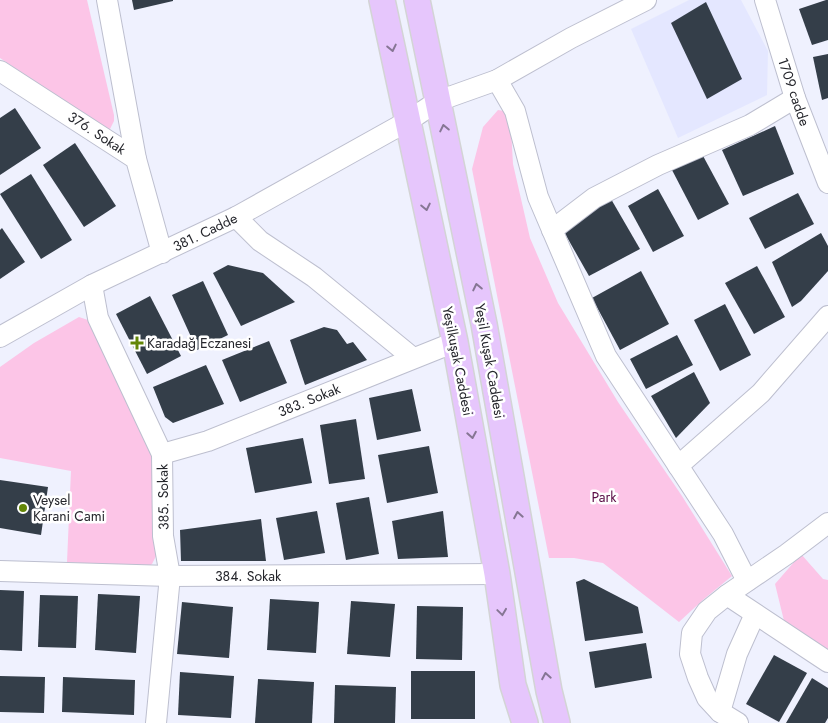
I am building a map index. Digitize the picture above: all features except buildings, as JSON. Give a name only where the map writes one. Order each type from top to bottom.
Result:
[{"type":"main road","name":"Yeşilkuşak Caddesi","points":[[382,0],[455,342],[497,574],[513,685],[525,723]]},
{"type":"main road","name":"Yeşil Kuşak Caddesi","points":[[417,0],[484,324],[549,691],[557,723]]},
{"type":"street","points":[[107,0],[136,159]]},
{"type":"street","name":"381. Cadde","points":[[0,337],[92,285],[236,218],[408,121],[438,101],[497,80],[571,38],[646,0]]},
{"type":"street","name":"1709 cadde","points":[[765,0],[795,98],[828,183]]},
{"type":"street","name":"376. Sokak","points":[[0,70],[136,159],[162,253]]},
{"type":"street","points":[[497,80],[515,112],[538,197],[606,356],[723,534],[747,581]]},
{"type":"street","points":[[552,230],[594,198],[658,165],[750,125],[795,98]]},
{"type":"street","points":[[236,218],[260,241],[314,277],[413,358]]},
{"type":"street","name":"385. Sokak","points":[[92,285],[98,318],[162,454],[163,536],[170,576],[156,723]]},
{"type":"street","points":[[678,466],[761,393],[828,316]]},
{"type":"street","name":"383. Sokak","points":[[162,454],[208,440],[455,342]]},
{"type":"street","points":[[738,723],[720,712],[707,698],[690,654],[692,634],[707,611],[828,523]]},
{"type":"street","name":"384. Sokak","points":[[0,571],[170,576],[497,574]]},
{"type":"street","points":[[727,595],[828,662]]},
{"type":"street","points":[[720,712],[737,654],[755,614]]},
{"type":"shaded area","points":[[689,0],[741,0],[768,51],[767,95],[678,138],[631,29]]},
{"type":"green space","points":[[0,0],[87,0],[114,115],[114,121],[109,131],[0,58]]},
{"type":"green space","name":"Park","points":[[498,110],[510,112],[513,164],[530,238],[558,303],[618,402],[682,496],[732,576],[679,622],[603,563],[574,558],[549,558],[472,169],[483,127]]},
{"type":"green space","points":[[79,317],[88,320],[152,453],[158,552],[152,564],[146,568],[67,562],[71,471],[0,458],[0,367],[34,343]]},
{"type":"green space","points":[[801,554],[823,579],[828,580],[828,657],[786,629],[775,584]]},
{"type":"place","name":"Karadağ Eczanesi","points":[[137,343]]},
{"type":"place","name":"Veysel Karani Cami","points":[[23,508]]}]
